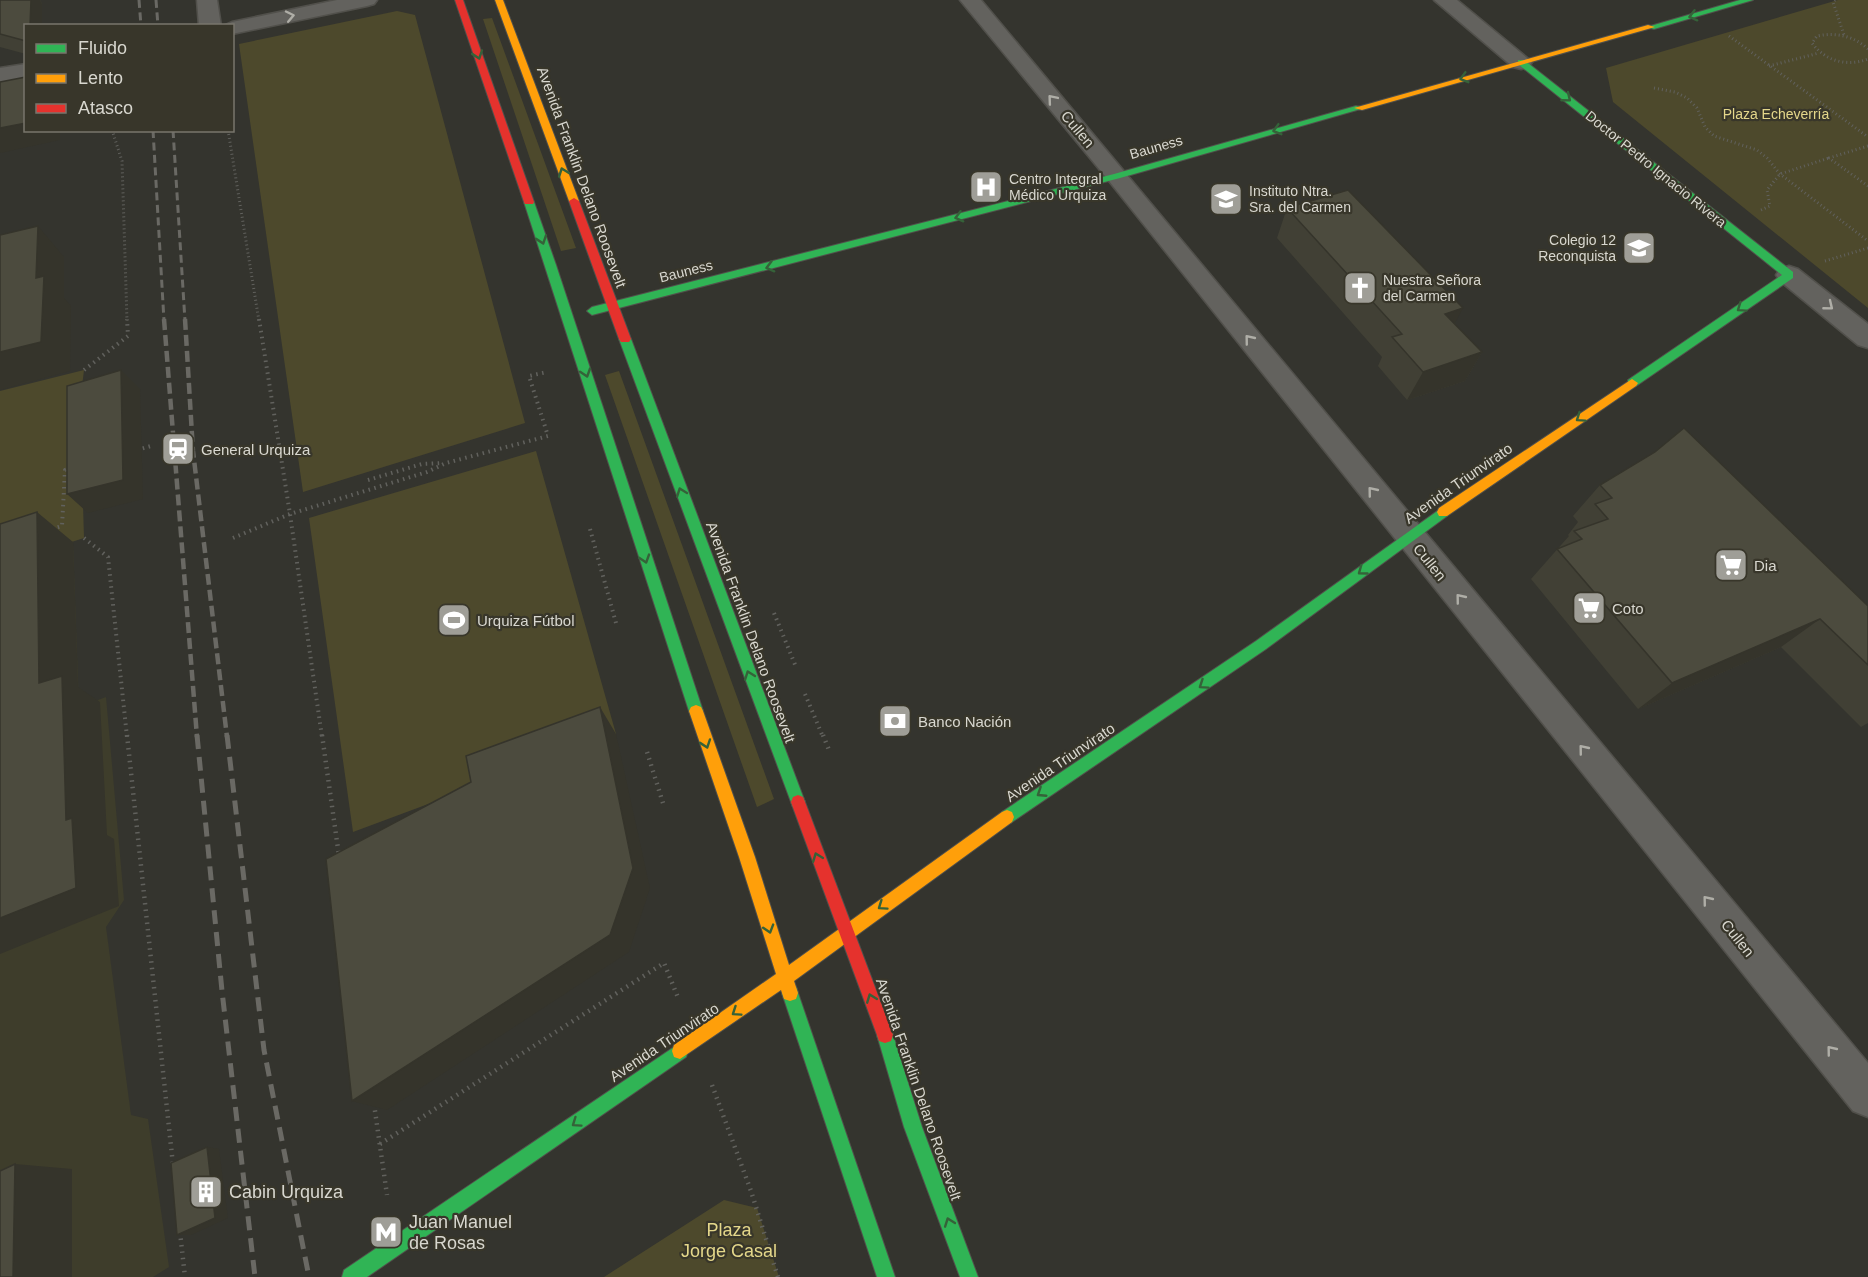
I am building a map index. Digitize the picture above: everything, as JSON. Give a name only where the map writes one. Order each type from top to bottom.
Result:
[{"type":"street","points":[[207,0],[210,24]]},
{"type":"street","points":[[234,28],[367,0]]},
{"type":"street","points":[[459,0],[569,317],[654,588],[747,857],[785,979],[886,1277]]},
{"type":"street","name":"Avenida Franklin Delano Roosevelt","points":[[499,0],[894,1059],[913,1127],[969,1277]]},
{"type":"street","name":"Cullen","points":[[970,0],[1117,176],[1868,1095]]},
{"type":"street","name":"Doctor Pedro Ignacio Rivera","points":[[1444,0],[1868,338]]},
{"type":"street","name":"Bauness","points":[[569,317],[1117,176],[1749,0]]},
{"type":"street","points":[[0,75],[24,70]]},
{"type":"street","name":"Avenida Triunvirato","points":[[351,1277],[785,979],[846,932],[1023,806],[1261,645],[1409,536],[1789,275]]},
{"type":"path","points":[[1835,0],[1833,2],[1844,36]]},
{"type":"path","points":[[1700,14],[1868,137]]},
{"type":"path","points":[[1868,50],[1858,41],[1830,34],[1817,36],[1812,43],[1820,52],[1846,63],[1868,59]]},
{"type":"path","points":[[1769,66],[1820,52]]},
{"type":"path","points":[[1654,88],[1668,89],[1690,100],[1696,106],[1703,125],[1710,133],[1717,138],[1738,142],[1762,153],[1774,164],[1780,174],[1868,240]]},
{"type":"path","points":[[84,370],[128,336],[123,161],[113,132]]},
{"type":"path","points":[[228,132],[290,514],[340,864]]},
{"type":"path","points":[[1768,218],[1759,210],[1770,206],[1767,190],[1780,174],[1868,146]]},
{"type":"path","points":[[1829,158],[1868,186]]},
{"type":"path","points":[[1822,261],[1868,248]]},
{"type":"path","points":[[233,538],[290,514],[427,472],[446,463],[548,436],[530,376],[583,364]]},
{"type":"path","points":[[130,452],[151,446]]},
{"type":"path","points":[[368,480],[422,464],[446,463]]},
{"type":"path","points":[[42,532],[63,526],[65,470],[76,467]]},
{"type":"path","points":[[590,529],[616,623]]},
{"type":"path","points":[[84,538],[110,557],[173,1171]]},
{"type":"path","points":[[774,613],[796,667]]},
{"type":"path","points":[[805,694],[829,750]]},
{"type":"path","points":[[647,752],[663,803]]},
{"type":"path","points":[[380,1145],[664,963],[751,1191],[778,1277]]},
{"type":"path","points":[[373,1098],[394,1247]]},
{"type":"path","points":[[180,1230],[185,1277]]},
{"type":"shaded area","points":[[73,542],[79,707],[106,697],[124,900],[106,927],[131,1115],[148,1119],[169,1267],[153,1277],[0,1277],[0,565]]},
{"type":"green space","name":"Plaza Echeverría","points":[[1838,0],[1868,0],[1868,308],[1613,102],[1606,68]]},
{"type":"green space","points":[[397,11],[415,15],[525,423],[303,492],[239,44]]},
{"type":"green space","points":[[492,18],[576,248],[561,251],[483,19]]},
{"type":"green space","points":[[84,370],[80,403],[84,538],[0,565],[0,391]]},
{"type":"green space","points":[[619,371],[774,799],[757,807],[605,375]]},
{"type":"green space","name":"Urquiza Fútbol","points":[[536,451],[616,734],[353,832],[309,518]]},
{"type":"green space","name":"Plaza Jorge Casal","points":[[724,1200],[757,1208],[779,1277],[604,1277]]},
{"type":"building","points":[[0,0],[31,0],[30,24],[24,24],[24,40],[0,34]]},
{"type":"building","points":[[24,77],[24,123],[0,128],[0,82]]},
{"type":"building","points":[[1348,190],[1463,308],[1445,314],[1482,352],[1423,372],[1392,337],[1402,334],[1287,208]]},
{"type":"building","points":[[38,226],[36,278],[44,276],[41,342],[0,352],[0,235]]},
{"type":"building","points":[[121,370],[123,480],[67,494],[67,386]]},
{"type":"building","points":[[1684,428],[1868,606],[1868,665],[1820,619],[1672,683],[1557,549],[1582,539],[1574,531],[1608,519],[1595,504],[1612,498],[1600,485],[1655,452]]},
{"type":"building","points":[[37,512],[39,683],[62,676],[66,820],[72,818],[76,888],[0,918],[0,524]]},
{"type":"building","points":[[600,707],[633,868],[610,935],[352,1101],[326,859],[471,782],[466,756]]},
{"type":"building","points":[[207,1147],[215,1218],[177,1235],[171,1163]]},
{"type":"building","points":[[15,1164],[13,1277],[0,1277],[0,1171]]},
{"type":"railway","points":[[139,0],[141,24]]},
{"type":"railway","points":[[156,0],[158,24]]},
{"type":"railway","points":[[153,132],[164,321]]},
{"type":"railway","points":[[173,132],[185,321]]},
{"type":"railway","points":[[164,319],[197,737]]},
{"type":"railway","points":[[185,319],[193,451],[227,737]]},
{"type":"railway","points":[[197,735],[222,991],[255,1277]]},
{"type":"railway","points":[[227,735],[264,1050],[309,1277]]},
{"type":"traffic: fast","points":[[1651,27],[1749,0]]},
{"type":"traffic: fast","points":[[1521,62],[1789,275],[1632,383]]},
{"type":"traffic: fast","points":[[592,311],[1117,176],[1359,108]]},
{"type":"traffic: fast","points":[[529,202],[696,711]]},
{"type":"traffic: fast","points":[[625,339],[798,802]]},
{"type":"traffic: fast","points":[[1007,817],[1261,645],[1443,512]]},
{"type":"traffic: fast","points":[[790,993],[886,1277]]},
{"type":"traffic: fast","points":[[885,1035],[913,1127],[969,1277]]},
{"type":"traffic: fast","points":[[351,1277],[680,1051]]},
{"type":"traffic: slow","points":[[499,0],[574,201]]},
{"type":"traffic: slow","points":[[1359,108],[1651,27]]},
{"type":"traffic: slow","points":[[1443,512],[1632,383]]},
{"type":"traffic: slow","points":[[696,711],[747,857],[790,993]]},
{"type":"traffic: slow","points":[[680,1051],[1007,817]]},
{"type":"traffic: jam","points":[[459,0],[529,202]]},
{"type":"traffic: jam","points":[[574,201],[625,339]]},
{"type":"traffic: jam","points":[[798,802],[885,1035]]},
{"type":"place","name":"Centro Integral Médico Urquiza","points":[[986,187]]},
{"type":"place","name":"Instituto Ntra. Sra. del Carmen","points":[[1226,199]]},
{"type":"place","name":"Colegio 12 Reconquista","points":[[1639,248]]},
{"type":"place","name":"Nuestra Señora del Carmen","points":[[1360,288]]},
{"type":"place","name":"General Urquiza","points":[[178,449]]},
{"type":"place","name":"Dia","points":[[1731,565]]},
{"type":"place","name":"Coto","points":[[1589,608]]},
{"type":"place","name":"Urquiza Fútbol","points":[[454,620]]},
{"type":"place","name":"Banco Nación","points":[[895,721]]},
{"type":"place","name":"Cabin Urquiza","points":[[206,1192]]},
{"type":"place","name":"Juan Manuel de Rosas","points":[[386,1232]]}]
